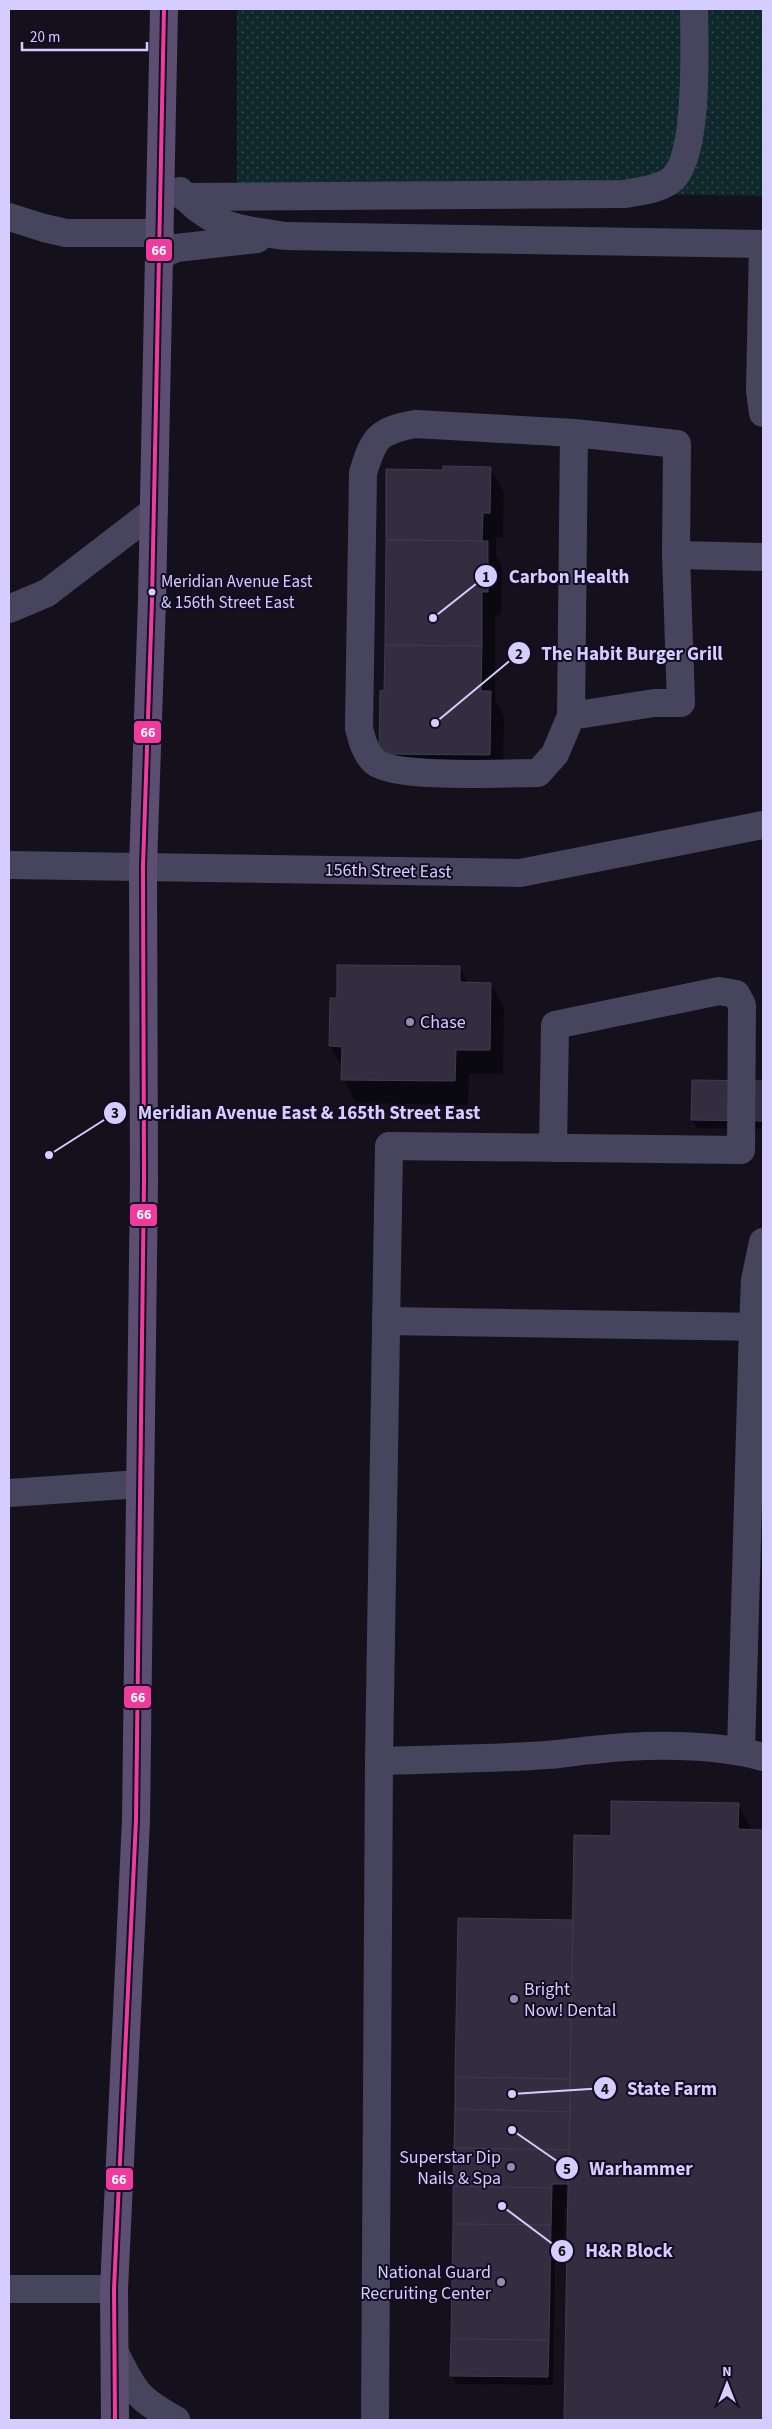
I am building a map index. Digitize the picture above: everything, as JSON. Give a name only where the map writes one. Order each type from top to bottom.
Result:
[{"type":"main road","points":[[115,2420],[114,2289],[136,1820],[144,1180],[143,866],[154,511],[164,9]]},
{"type":"street","points":[[184,196],[625,194],[650,190],[670,181],[682,166],[687,149],[692,119],[694,9]]},
{"type":"street","points":[[161,169],[184,196],[208,217],[236,229],[286,236],[763,244],[760,391],[763,413]]},
{"type":"street","points":[[9,217],[66,233],[160,244],[176,248],[286,236]]},
{"type":"street","points":[[570,716],[654,703],[681,703],[676,555],[677,444],[574,433],[415,424],[390,429],[371,445],[363,473],[358,728],[365,748],[376,762],[392,769],[448,774],[538,773],[555,754],[570,716],[574,433]]},
{"type":"street","points":[[9,609],[47,593],[154,511]]},
{"type":"street","points":[[676,555],[763,557]]},
{"type":"street","name":"156th Street East","points":[[9,866],[143,866],[520,873],[763,825]]},
{"type":"street","points":[[375,2420],[379,1761],[389,1146],[621,1149],[741,1150],[742,1005],[736,994],[720,991],[555,1026],[554,1148]]},
{"type":"street","points":[[379,1761],[549,1755],[641,1747],[707,1747],[752,1754],[758,1327],[755,1280],[763,1242]]},
{"type":"street","points":[[386,1322],[758,1327]]},
{"type":"street","points":[[9,1494],[140,1484]]},
{"type":"street","points":[[9,2290],[114,2289]]},
{"type":"street","points":[[115,2353],[131,2387],[149,2405],[176,2420]]},
{"type":"green space","points":[[237,9],[763,9],[763,196],[290,188],[237,184]]},
{"type":"building","points":[[443,466],[491,467],[490,513],[483,513],[482,541],[386,540],[386,469],[443,470]]},
{"type":"building","points":[[386,540],[488,541],[488,592],[482,592],[482,646],[385,645]]},
{"type":"building","points":[[385,645],[482,646],[481,691],[491,691],[490,755],[379,754],[380,690],[384,691]]},
{"type":"building","name":"Chase","points":[[337,965],[460,966],[460,982],[491,983],[490,1050],[456,1050],[455,1081],[341,1080],[342,1047],[329,1046],[330,998],[337,998]]},
{"type":"building","points":[[692,1080],[763,1081],[763,1121],[691,1120]]},
{"type":"building","points":[[611,1801],[739,1803],[738,1829],[763,1830],[763,2420],[564,2420],[574,1835],[611,1836]]},
{"type":"building","name":"Bright Now! Dental","points":[[458,1918],[573,1920],[570,2079],[455,2077]]},
{"type":"building","points":[[455,2077],[570,2079],[570,2112],[455,2109]]},
{"type":"building","points":[[455,2109],[570,2112],[569,2150],[454,2148]]},
{"type":"building","name":"Superstar Dip Nails & Spa","points":[[454,2148],[569,2150],[568,2184],[552,2184],[552,2188],[453,2186]]},
{"type":"building","points":[[453,2186],[552,2188],[551,2225],[453,2224]]},
{"type":"building","name":"National Guard Recruiting Center","points":[[453,2224],[551,2225],[549,2340],[451,2339]]},
{"type":"building","points":[[451,2339],[549,2340],[548,2377],[450,2376]]},
{"type":"transit line","name":"66","points":[[115,2420],[114,2289],[136,1820],[144,1180],[143,866],[152,600],[164,9]]},
{"type":"place","name":"Meridian Avenue East & 156th Street East","points":[[152,592]]},
{"type":"place","name":"Carbon Health","points":[[433,618]]},
{"type":"place","name":"The Habit Burger Grill","points":[[435,723]]},
{"type":"place","name":"Chase","points":[[410,1022]]},
{"type":"place","name":"Meridian Avenue East & 165th Street East","points":[[49,1155]]},
{"type":"place","name":"Bright Now! Dental","points":[[514,1999]]},
{"type":"place","name":"State Farm","points":[[512,2094]]},
{"type":"place","name":"Warhammer","points":[[512,2130]]},
{"type":"place","name":"Superstar Dip Nails & Spa","points":[[511,2167]]},
{"type":"place","name":"H&R Block","points":[[502,2206]]},
{"type":"place","name":"National Guard Recruiting Center","points":[[501,2282]]}]
